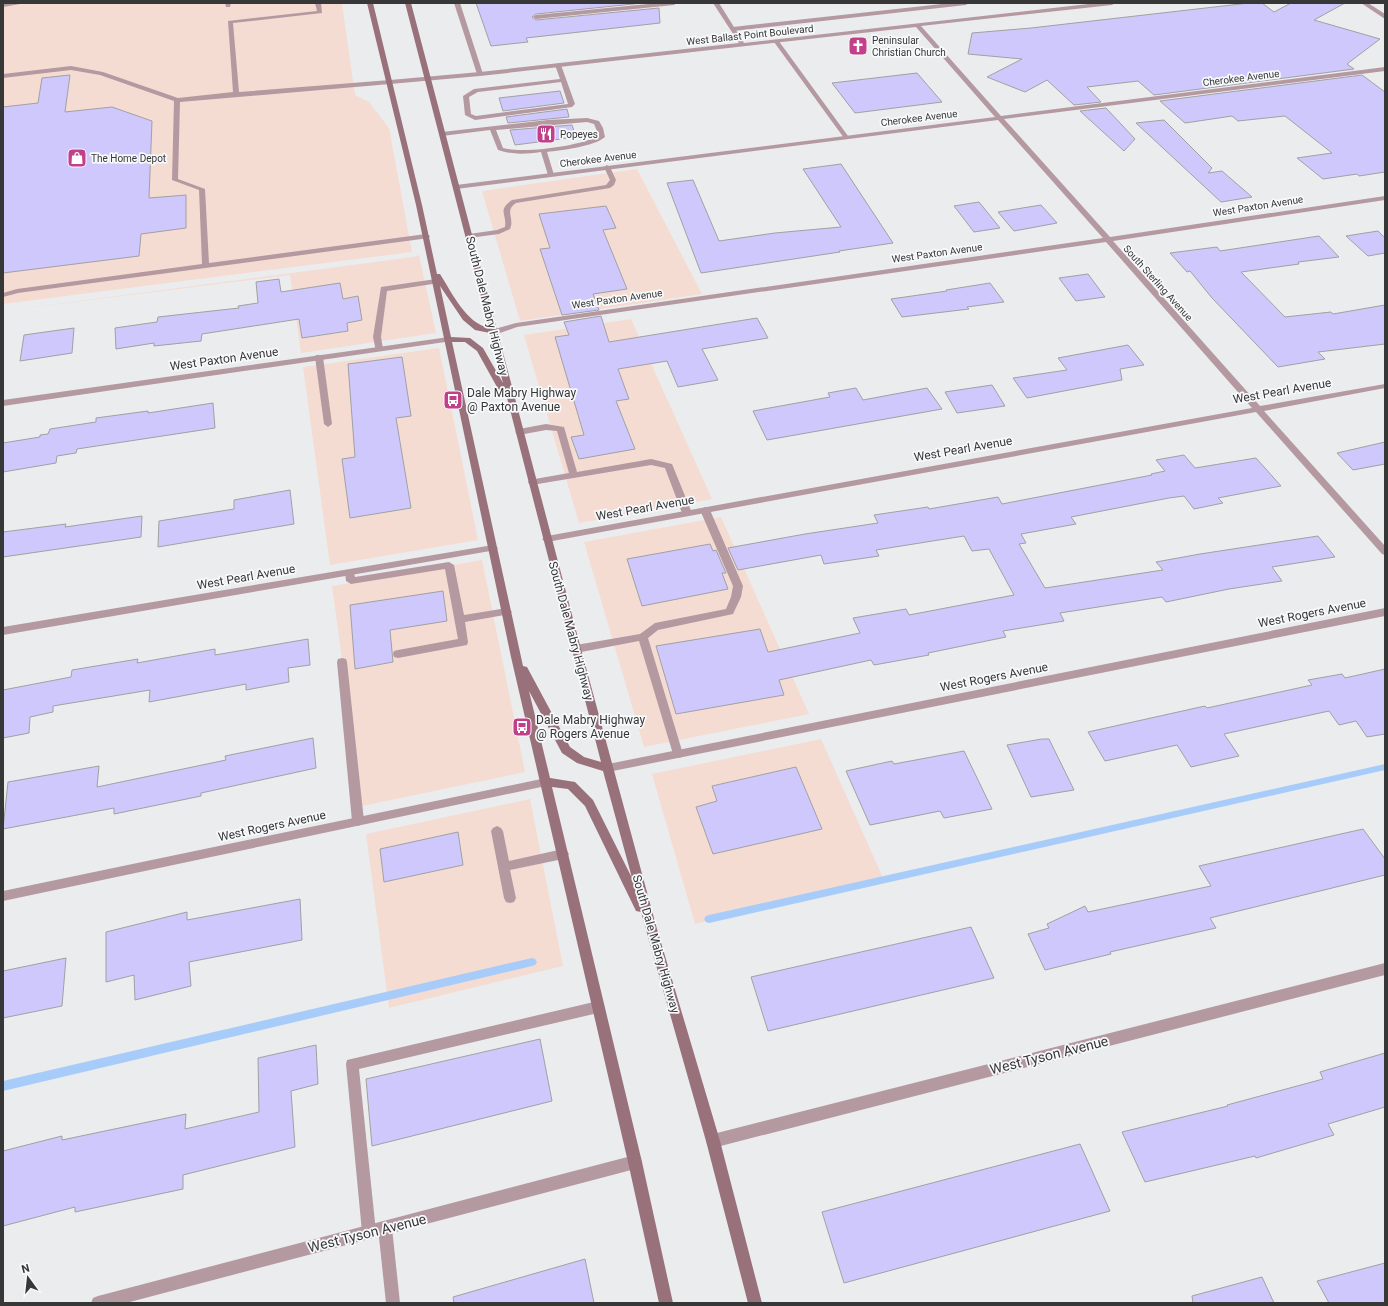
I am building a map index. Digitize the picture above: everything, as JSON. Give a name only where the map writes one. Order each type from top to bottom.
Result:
[{"type":"main road","points":[[370,3],[434,271],[516,657],[635,1162],[666,1303]]},
{"type":"main road","name":"South Dale Mabry Highway","points":[[408,3],[576,649],[651,929],[713,1141],[755,1303]]},
{"type":"main road","points":[[434,271],[466,318],[478,328],[494,332]]},
{"type":"main road","points":[[449,339],[467,340],[480,350],[513,408]]},
{"type":"main road","points":[[516,657],[566,750],[581,760],[608,768]]},
{"type":"main road","points":[[546,782],[571,785],[589,803],[651,929]]},
{"type":"street","points":[[3,5],[23,3]]},
{"type":"street","points":[[236,94],[229,20],[320,12],[318,3]]},
{"type":"street","points":[[457,3],[480,74]]},
{"type":"street","points":[[536,17],[674,3]]},
{"type":"street","points":[[716,3],[744,45]]},
{"type":"street","points":[[733,29],[966,3]]},
{"type":"street","name":"West Ballast Point Boulevard","points":[[177,100],[480,74],[1112,3]]},
{"type":"street","points":[[1364,3],[1385,17]]},
{"type":"street","name":"South Sterling Avenue","points":[[917,25],[1385,552]]},
{"type":"street","points":[[776,41],[846,138]]},
{"type":"street","points":[[558,65],[564,80],[572,104],[567,107],[475,118],[468,115],[466,96],[476,90],[564,80]]},
{"type":"street","points":[[3,76],[71,68],[101,73],[177,100],[176,180],[202,189],[206,266]]},
{"type":"street","name":"Cherokee Avenue","points":[[456,187],[1385,69]]},
{"type":"street","points":[[442,134],[493,129],[590,120],[596,122],[602,132],[602,137],[599,140],[543,150],[503,151],[500,149],[493,129]]},
{"type":"street","points":[[543,150],[551,175]]},
{"type":"street","points":[[469,236],[500,232],[508,228],[510,223],[506,209],[507,205],[514,201],[608,187],[612,184],[613,180],[607,168]]},
{"type":"street","name":"West Paxton Avenue","points":[[494,332],[516,325],[1107,240],[1385,198]]},
{"type":"street","points":[[3,295],[17,291],[426,236]]},
{"type":"street","points":[[379,349],[377,337],[384,289],[436,281]]},
{"type":"street","name":"West Paxton Avenue","points":[[3,403],[449,339]]},
{"type":"street","points":[[319,358],[328,424]]},
{"type":"street","name":"West Pearl Avenue","points":[[547,539],[1385,386]]},
{"type":"street","points":[[519,432],[546,427],[561,430],[574,475]]},
{"type":"street","points":[[532,482],[651,462],[669,466],[687,513]]},
{"type":"street","points":[[576,649],[643,636],[655,628],[730,612],[736,597],[738,586],[706,510]]},
{"type":"street","name":"West Pearl Avenue","points":[[3,631],[493,548]]},
{"type":"street","points":[[350,572],[351,582],[449,565],[463,642],[398,654]]},
{"type":"street","points":[[460,619],[507,612]]},
{"type":"street","name":"West Rogers Avenue","points":[[608,768],[1385,612]]},
{"type":"street","points":[[643,636],[678,754]]},
{"type":"street","points":[[342,662],[358,821]]},
{"type":"street","name":"West Rogers Avenue","points":[[3,896],[546,782]]},
{"type":"street","points":[[497,831],[510,898]]},
{"type":"street","points":[[504,868],[563,854]]},
{"type":"street","name":"West Tyson Avenue","points":[[713,1141],[1385,969]]},
{"type":"street","points":[[369,1232],[352,1064],[598,1007]]},
{"type":"street","name":"West Tyson Avenue","points":[[98,1303],[635,1162]]},
{"type":"street","points":[[385,1228],[393,1303]]},
{"type":"shaded area","points":[[3,3],[342,3],[355,95],[369,102],[389,128],[412,252],[3,304]]},
{"type":"shaded area","points":[[637,169],[702,294],[520,321],[482,191]]},
{"type":"shaded area","points":[[419,255],[436,333],[301,353],[290,275],[3,311],[413,257]]},
{"type":"shaded area","points":[[631,319],[712,499],[579,523],[524,335]]},
{"type":"shaded area","points":[[439,348],[478,540],[330,565],[303,367]]},
{"type":"shaded area","points":[[721,517],[809,714],[644,747],[584,542]]},
{"type":"shaded area","points":[[482,560],[525,772],[362,806],[332,586]]},
{"type":"shaded area","points":[[821,739],[883,878],[695,924],[652,774]]},
{"type":"shaded area","points":[[530,799],[563,966],[389,1008],[366,834]]},
{"type":"building","points":[[476,3],[643,3],[536,14],[532,17],[536,20],[659,8],[660,23],[526,38],[528,42],[491,46]]},
{"type":"building","points":[[1249,3],[1262,3],[1274,12],[1291,3],[1345,3],[1314,20],[1380,39],[1347,64],[1354,69],[1154,95],[1138,81],[1087,87],[1101,102],[1074,105],[1047,80],[1025,92],[987,77],[1022,59],[968,54],[972,33],[1031,28]]},
{"type":"building","points":[[917,73],[942,102],[855,113],[832,83]]},
{"type":"building","name":"The Home Depot","points":[[70,75],[65,112],[112,107],[152,121],[149,198],[186,195],[186,228],[141,234],[139,256],[3,273],[3,107],[38,103],[42,78]]},
{"type":"building","points":[[1362,75],[1385,92],[1385,172],[1359,176],[1357,174],[1323,179],[1297,158],[1332,153],[1285,116],[1238,121],[1232,116],[1185,123],[1160,101]]},
{"type":"building","points":[[560,91],[564,103],[503,111],[499,98]]},
{"type":"building","points":[[1106,108],[1135,139],[1124,151],[1080,111]]},
{"type":"building","points":[[567,109],[569,117],[508,123],[506,117]]},
{"type":"building","points":[[1164,120],[1212,168],[1208,173],[1222,171],[1252,197],[1221,202],[1136,123]]},
{"type":"building","points":[[572,125],[576,137],[515,145],[510,130]]},
{"type":"building","points":[[841,164],[893,243],[701,273],[667,183],[693,180],[719,241],[775,233],[841,227],[803,169]]},
{"type":"building","points":[[979,202],[1000,228],[974,232],[954,206]]},
{"type":"building","points":[[1041,205],[1057,223],[1014,231],[998,212]]},
{"type":"building","points":[[606,206],[616,228],[603,230],[627,289],[593,294],[599,310],[562,315],[540,249],[550,248],[539,214]]},
{"type":"building","points":[[1378,231],[1385,238],[1385,253],[1368,256],[1346,236]]},
{"type":"building","points":[[1319,236],[1339,257],[1298,262],[1299,264],[1241,272],[1285,317],[1331,312],[1333,314],[1385,305],[1385,344],[1318,352],[1325,359],[1278,367],[1212,298],[1190,271],[1187,272],[1170,253],[1217,247],[1220,251]]},
{"type":"building","points":[[1088,274],[1105,297],[1076,301],[1059,278]]},
{"type":"building","points":[[279,279],[281,292],[340,283],[343,299],[358,296],[362,320],[347,323],[348,331],[302,338],[299,319],[202,334],[201,341],[154,346],[154,343],[116,349],[115,328],[157,322],[158,317],[239,308],[238,306],[258,303],[256,282]]},
{"type":"building","points":[[990,283],[1004,302],[967,307],[969,309],[902,317],[891,299],[947,291],[946,290]]},
{"type":"building","points":[[601,316],[609,342],[757,318],[768,338],[702,349],[718,380],[678,387],[667,361],[618,369],[629,399],[616,401],[635,449],[579,459],[571,437],[584,435],[555,337],[569,335],[564,322]]},
{"type":"building","points":[[74,328],[72,353],[20,361],[24,335]]},
{"type":"building","points":[[1128,345],[1144,365],[1120,369],[1122,380],[1027,398],[1013,378],[1067,370],[1058,358]]},
{"type":"building","points":[[402,357],[411,416],[396,418],[411,508],[350,518],[342,459],[355,457],[348,364]]},
{"type":"building","points":[[992,385],[1005,406],[957,413],[945,392]]},
{"type":"building","points":[[856,388],[863,400],[927,388],[942,409],[767,440],[753,411],[830,397],[828,393]]},
{"type":"building","points":[[213,403],[215,428],[77,449],[76,453],[57,456],[56,463],[3,472],[3,443],[40,437],[40,435],[48,434],[50,429],[96,422],[96,418],[148,411],[148,413]]},
{"type":"building","points":[[1385,442],[1385,464],[1353,470],[1337,453]]},
{"type":"building","points":[[1184,455],[1195,468],[1256,458],[1281,486],[1218,498],[1223,503],[1194,509],[1184,496],[1169,498],[1071,517],[1076,524],[1021,534],[1026,543],[1019,544],[1045,588],[1163,570],[1156,562],[1318,536],[1335,557],[1272,567],[1282,581],[1229,589],[1166,602],[1162,597],[1060,613],[1064,621],[1003,631],[1006,637],[928,653],[929,655],[874,665],[871,660],[779,680],[784,695],[676,714],[656,646],[760,629],[768,652],[860,633],[853,618],[906,609],[909,615],[1014,595],[989,549],[972,551],[964,536],[876,550],[879,556],[824,564],[821,555],[738,570],[728,548],[878,523],[874,515],[928,507],[929,509],[998,497],[1002,504],[1152,475],[1151,474],[1165,471],[1156,460]]},
{"type":"building","points":[[290,490],[294,524],[158,547],[159,521],[234,509],[234,500]]},
{"type":"building","points":[[142,516],[141,537],[3,557],[3,532],[66,524],[65,527]]},
{"type":"building","points":[[710,544],[713,551],[716,550],[726,573],[722,573],[728,589],[642,606],[627,559]]},
{"type":"building","points":[[443,591],[447,621],[390,630],[393,662],[355,669],[350,605]]},
{"type":"building","points":[[308,639],[310,665],[288,668],[289,682],[246,690],[246,684],[149,702],[150,690],[53,706],[53,712],[30,717],[29,733],[3,738],[3,690],[71,677],[72,670],[138,659],[137,663],[215,649],[215,655]]},
{"type":"building","points":[[1385,669],[1385,734],[1367,737],[1356,721],[1339,725],[1329,711],[1224,734],[1239,756],[1191,767],[1177,745],[1105,761],[1088,732],[1205,706],[1207,708],[1312,685],[1308,680],[1342,674],[1345,678]]},
{"type":"building","points":[[313,738],[316,768],[201,793],[201,796],[114,814],[114,808],[3,829],[8,782],[99,766],[97,787],[226,760],[225,756]]},
{"type":"building","points":[[1049,739],[1074,790],[1031,797],[1007,745]]},
{"type":"building","points":[[964,751],[992,809],[944,818],[940,811],[870,825],[846,771],[892,761],[894,764]]},
{"type":"building","points":[[796,767],[822,829],[713,854],[696,807],[717,801],[712,786]]},
{"type":"building","points":[[1363,829],[1385,859],[1385,875],[1210,918],[1216,928],[1110,952],[1111,954],[1045,970],[1028,934],[1049,928],[1047,924],[1085,906],[1088,912],[1211,886],[1199,866]]},
{"type":"building","points":[[458,832],[463,865],[384,882],[380,849]]},
{"type":"building","points":[[300,899],[302,940],[189,962],[191,986],[135,1000],[134,975],[106,982],[106,932],[187,912],[187,920]]},
{"type":"building","points":[[971,927],[994,978],[768,1031],[751,977]]},
{"type":"building","points":[[66,958],[62,1006],[3,1018],[3,971]]},
{"type":"building","points":[[540,1039],[552,1101],[372,1146],[366,1079]]},
{"type":"building","points":[[316,1045],[318,1084],[291,1091],[295,1147],[183,1175],[183,1189],[75,1212],[75,1207],[3,1226],[3,1151],[62,1136],[62,1140],[186,1114],[185,1129],[259,1112],[258,1058]]},
{"type":"building","points":[[1385,1053],[1385,1107],[1328,1124],[1334,1135],[1256,1158],[1255,1156],[1145,1182],[1122,1132],[1228,1106],[1227,1105],[1323,1079],[1320,1072]]},
{"type":"building","points":[[1080,1144],[1110,1211],[844,1283],[822,1212]]},
{"type":"building","points":[[585,1259],[594,1303],[454,1303],[453,1297]]},
{"type":"building","points":[[1385,1263],[1385,1303],[1329,1303],[1317,1281]]},
{"type":"building","points":[[1262,1277],[1274,1303],[1193,1303],[1192,1296]]},
{"type":"waterway","points":[[709,919],[1385,767]]},
{"type":"waterway","points":[[3,1086],[532,962]]},
{"type":"place","name":"Peninsular Christian Church","points":[[858,46]]},
{"type":"place","name":"Popeyes","points":[[546,134]]},
{"type":"place","name":"The Home Depot","points":[[77,158]]},
{"type":"place","name":"Dale Mabry Highway @ Paxton Avenue","points":[[453,400]]},
{"type":"place","name":"Dale Mabry Highway @ Rogers Avenue","points":[[522,727]]}]
